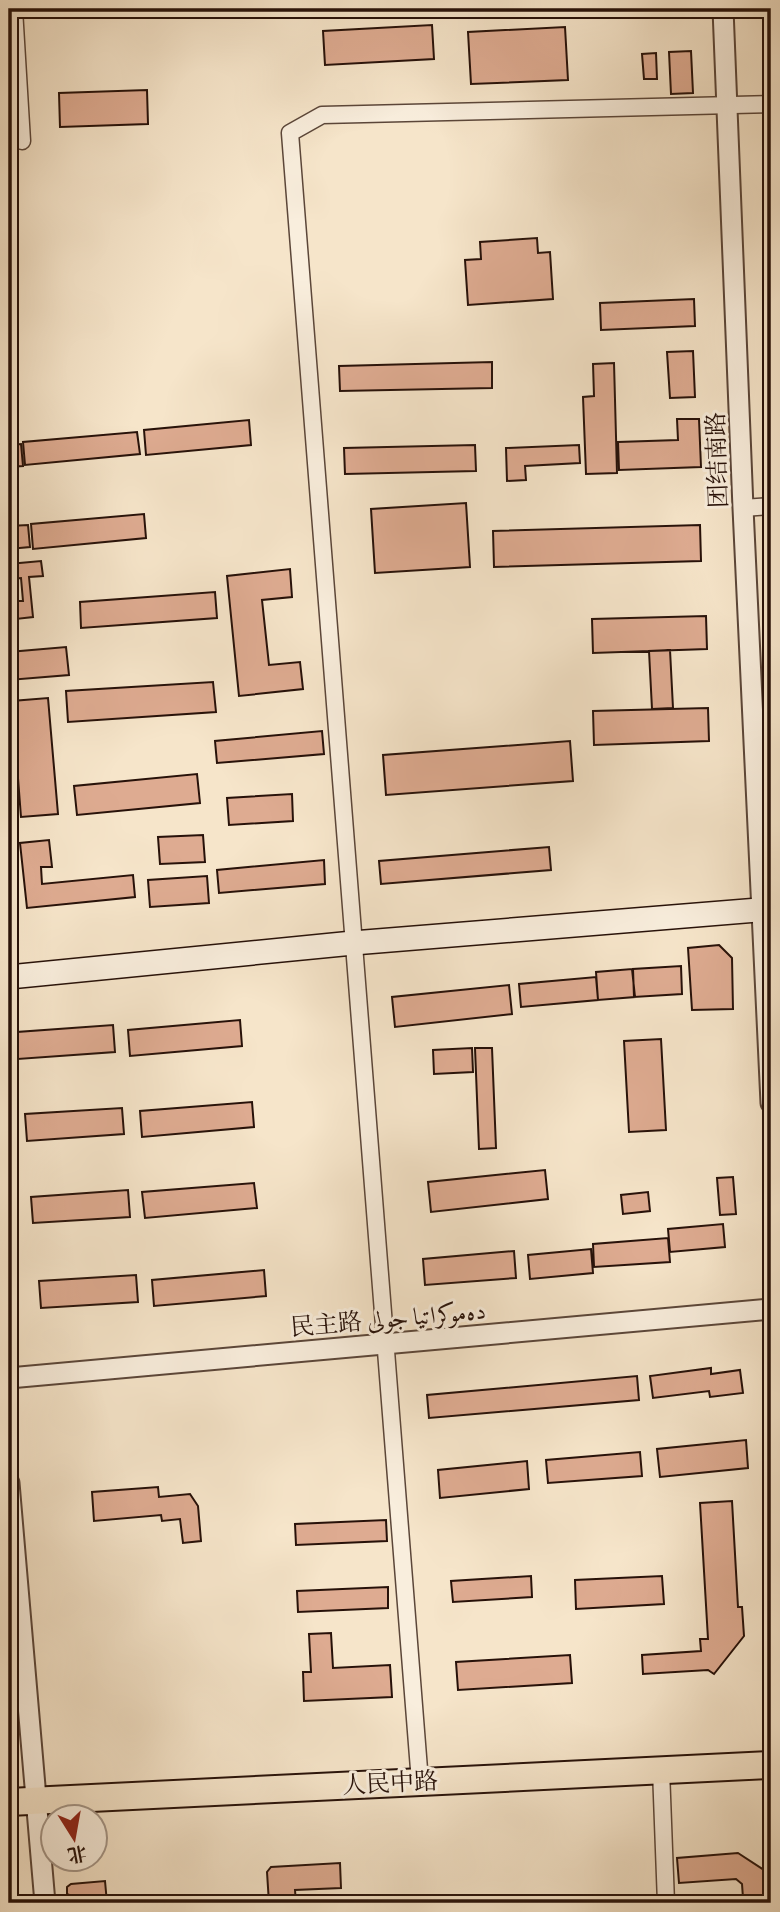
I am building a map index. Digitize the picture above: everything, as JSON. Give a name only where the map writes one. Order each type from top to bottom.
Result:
[{"type":"highway","name":"人民中路","points":[[9,1802],[771,1765]]},
{"type":"main road","points":[[9,977],[353,943],[767,909]]},
{"type":"street","points":[[14,9],[22,141]]},
{"type":"street","name":"团结南路","points":[[723,9],[743,508],[767,909],[771,1103]]},
{"type":"street","points":[[421,1782],[290,132],[322,115],[771,104]]},
{"type":"street","points":[[743,508],[771,506]]},
{"type":"street","name":"民主路 دەموكراتيا جولى","points":[[9,1378],[771,1309]]},
{"type":"street","points":[[9,1483],[46,1903]]},
{"type":"street","points":[[661,1770],[666,1903]]},
{"type":"building","points":[[432,25],[434,59],[325,65],[323,31]]},
{"type":"building","points":[[565,27],[568,80],[471,84],[468,32]]},
{"type":"building","points":[[691,51],[693,93],[671,94],[669,52]]},
{"type":"building","points":[[656,53],[657,79],[644,79],[642,54]]},
{"type":"building","points":[[147,90],[148,124],[60,127],[59,93]]},
{"type":"building","points":[[537,238],[538,253],[550,252],[553,299],[468,305],[465,260],[481,259],[480,242]]},
{"type":"building","points":[[694,299],[695,326],[601,330],[600,303]]},
{"type":"building","points":[[693,351],[695,397],[670,398],[667,352]]},
{"type":"building","points":[[492,362],[492,388],[340,391],[339,366]]},
{"type":"building","points":[[614,363],[617,473],[586,474],[583,397],[594,396],[593,364]]},
{"type":"building","points":[[677,419],[699,419],[701,467],[619,470],[618,442],[678,440]]},
{"type":"building","points":[[249,420],[251,445],[146,455],[144,430]]},
{"type":"building","points":[[137,432],[140,454],[25,465],[23,442]]},
{"type":"building","points":[[21,444],[23,466],[9,467],[9,445]]},
{"type":"building","points":[[475,445],[476,471],[345,474],[344,448]]},
{"type":"building","points":[[579,445],[580,463],[525,466],[526,480],[507,481],[506,448]]},
{"type":"building","points":[[466,503],[470,567],[375,573],[371,509]]},
{"type":"building","points":[[144,514],[146,538],[33,549],[31,524]]},
{"type":"building","points":[[28,525],[30,547],[9,549],[9,526]]},
{"type":"building","points":[[700,525],[701,561],[494,567],[493,531]]},
{"type":"building","points":[[41,561],[43,576],[29,577],[33,617],[16,619],[15,601],[23,601],[21,578],[9,579],[9,564]]},
{"type":"building","points":[[290,569],[292,597],[262,600],[269,665],[300,662],[303,689],[239,696],[227,576]]},
{"type":"building","points":[[215,592],[217,618],[81,628],[80,602]]},
{"type":"building","points":[[9,597],[13,597],[15,624],[9,625]]},
{"type":"building","points":[[706,616],[707,649],[593,653],[592,619]]},
{"type":"building","points":[[66,647],[69,675],[9,680],[9,652]]},
{"type":"building","points":[[670,650],[673,708],[652,709],[649,651]]},
{"type":"building","points":[[213,682],[216,712],[68,722],[66,691]]},
{"type":"building","points":[[48,698],[58,814],[21,817],[12,701]]},
{"type":"building","points":[[708,708],[709,741],[594,745],[593,711]]},
{"type":"building","points":[[322,731],[324,754],[217,763],[215,741]]},
{"type":"building","points":[[570,741],[573,781],[386,795],[383,755]]},
{"type":"building","points":[[197,774],[200,803],[77,815],[74,786]]},
{"type":"building","points":[[292,794],[293,821],[229,825],[227,798]]},
{"type":"building","points":[[203,835],[205,862],[160,864],[158,837]]},
{"type":"building","points":[[49,840],[52,867],[41,867],[42,884],[133,875],[135,897],[27,908],[20,843]]},
{"type":"building","points":[[549,847],[551,870],[381,884],[379,861]]},
{"type":"building","points":[[324,860],[325,884],[219,893],[217,870]]},
{"type":"building","points":[[207,876],[209,903],[150,907],[148,880]]},
{"type":"building","points":[[719,945],[732,958],[733,1009],[692,1010],[688,948]]},
{"type":"building","points":[[681,966],[682,994],[634,997],[633,969]]},
{"type":"building","points":[[632,969],[635,997],[598,1000],[596,972]]},
{"type":"building","points":[[596,977],[598,1000],[521,1007],[519,984]]},
{"type":"building","points":[[509,985],[512,1014],[395,1027],[392,997]]},
{"type":"building","points":[[240,1020],[242,1046],[130,1056],[128,1030]]},
{"type":"building","points":[[113,1025],[115,1052],[18,1059],[17,1032]]},
{"type":"building","points":[[661,1039],[666,1130],[629,1132],[624,1041]]},
{"type":"building","points":[[472,1048],[473,1072],[434,1074],[433,1050]]},
{"type":"building","points":[[475,1048],[492,1048],[496,1148],[479,1149]]},
{"type":"building","points":[[252,1102],[254,1127],[142,1137],[140,1111]]},
{"type":"building","points":[[122,1108],[124,1134],[27,1141],[25,1114]]},
{"type":"building","points":[[545,1170],[548,1199],[431,1212],[428,1182]]},
{"type":"building","points":[[733,1177],[736,1214],[720,1215],[717,1178]]},
{"type":"building","points":[[254,1183],[257,1208],[145,1218],[142,1192]]},
{"type":"building","points":[[128,1190],[130,1217],[33,1223],[31,1197]]},
{"type":"building","points":[[648,1192],[650,1211],[623,1214],[621,1195]]},
{"type":"building","points":[[723,1224],[725,1247],[670,1252],[668,1229]]},
{"type":"building","points":[[668,1238],[670,1262],[594,1267],[593,1244]]},
{"type":"building","points":[[591,1249],[593,1273],[530,1279],[528,1255]]},
{"type":"building","points":[[514,1251],[516,1278],[425,1285],[423,1259]]},
{"type":"building","points":[[264,1270],[266,1296],[154,1306],[152,1280]]},
{"type":"building","points":[[136,1275],[138,1302],[41,1308],[39,1281]]},
{"type":"building","points":[[711,1368],[711,1374],[740,1370],[743,1393],[710,1397],[709,1391],[653,1398],[650,1376]]},
{"type":"building","points":[[637,1376],[639,1400],[429,1418],[427,1395]]},
{"type":"building","points":[[746,1440],[748,1468],[660,1477],[657,1449]]},
{"type":"building","points":[[640,1452],[642,1476],[548,1483],[546,1460]]},
{"type":"building","points":[[527,1461],[529,1489],[440,1498],[438,1470]]},
{"type":"building","points":[[158,1487],[159,1497],[190,1494],[198,1506],[201,1541],[183,1543],[180,1519],[162,1521],[161,1515],[94,1521],[92,1492]]},
{"type":"building","points":[[732,1501],[738,1607],[742,1607],[744,1636],[714,1674],[708,1670],[643,1674],[642,1655],[701,1651],[700,1639],[708,1639],[700,1503]]},
{"type":"building","points":[[386,1520],[387,1541],[296,1545],[295,1524]]},
{"type":"building","points":[[531,1576],[532,1597],[453,1602],[451,1581]]},
{"type":"building","points":[[662,1576],[664,1604],[576,1609],[575,1580]]},
{"type":"building","points":[[388,1587],[388,1608],[298,1612],[297,1591]]},
{"type":"building","points":[[331,1633],[333,1668],[390,1665],[392,1697],[304,1701],[303,1672],[311,1672],[309,1634]]},
{"type":"building","points":[[570,1655],[572,1683],[458,1690],[456,1662]]},
{"type":"building","points":[[738,1853],[767,1872],[768,1897],[743,1898],[742,1884],[736,1879],[679,1883],[677,1858]]},
{"type":"building","points":[[340,1863],[341,1888],[295,1890],[296,1903],[269,1903],[267,1872],[271,1867]]},
{"type":"building","points":[[105,1881],[107,1903],[77,1903],[76,1898],[67,1894],[67,1887],[71,1884]]}]
